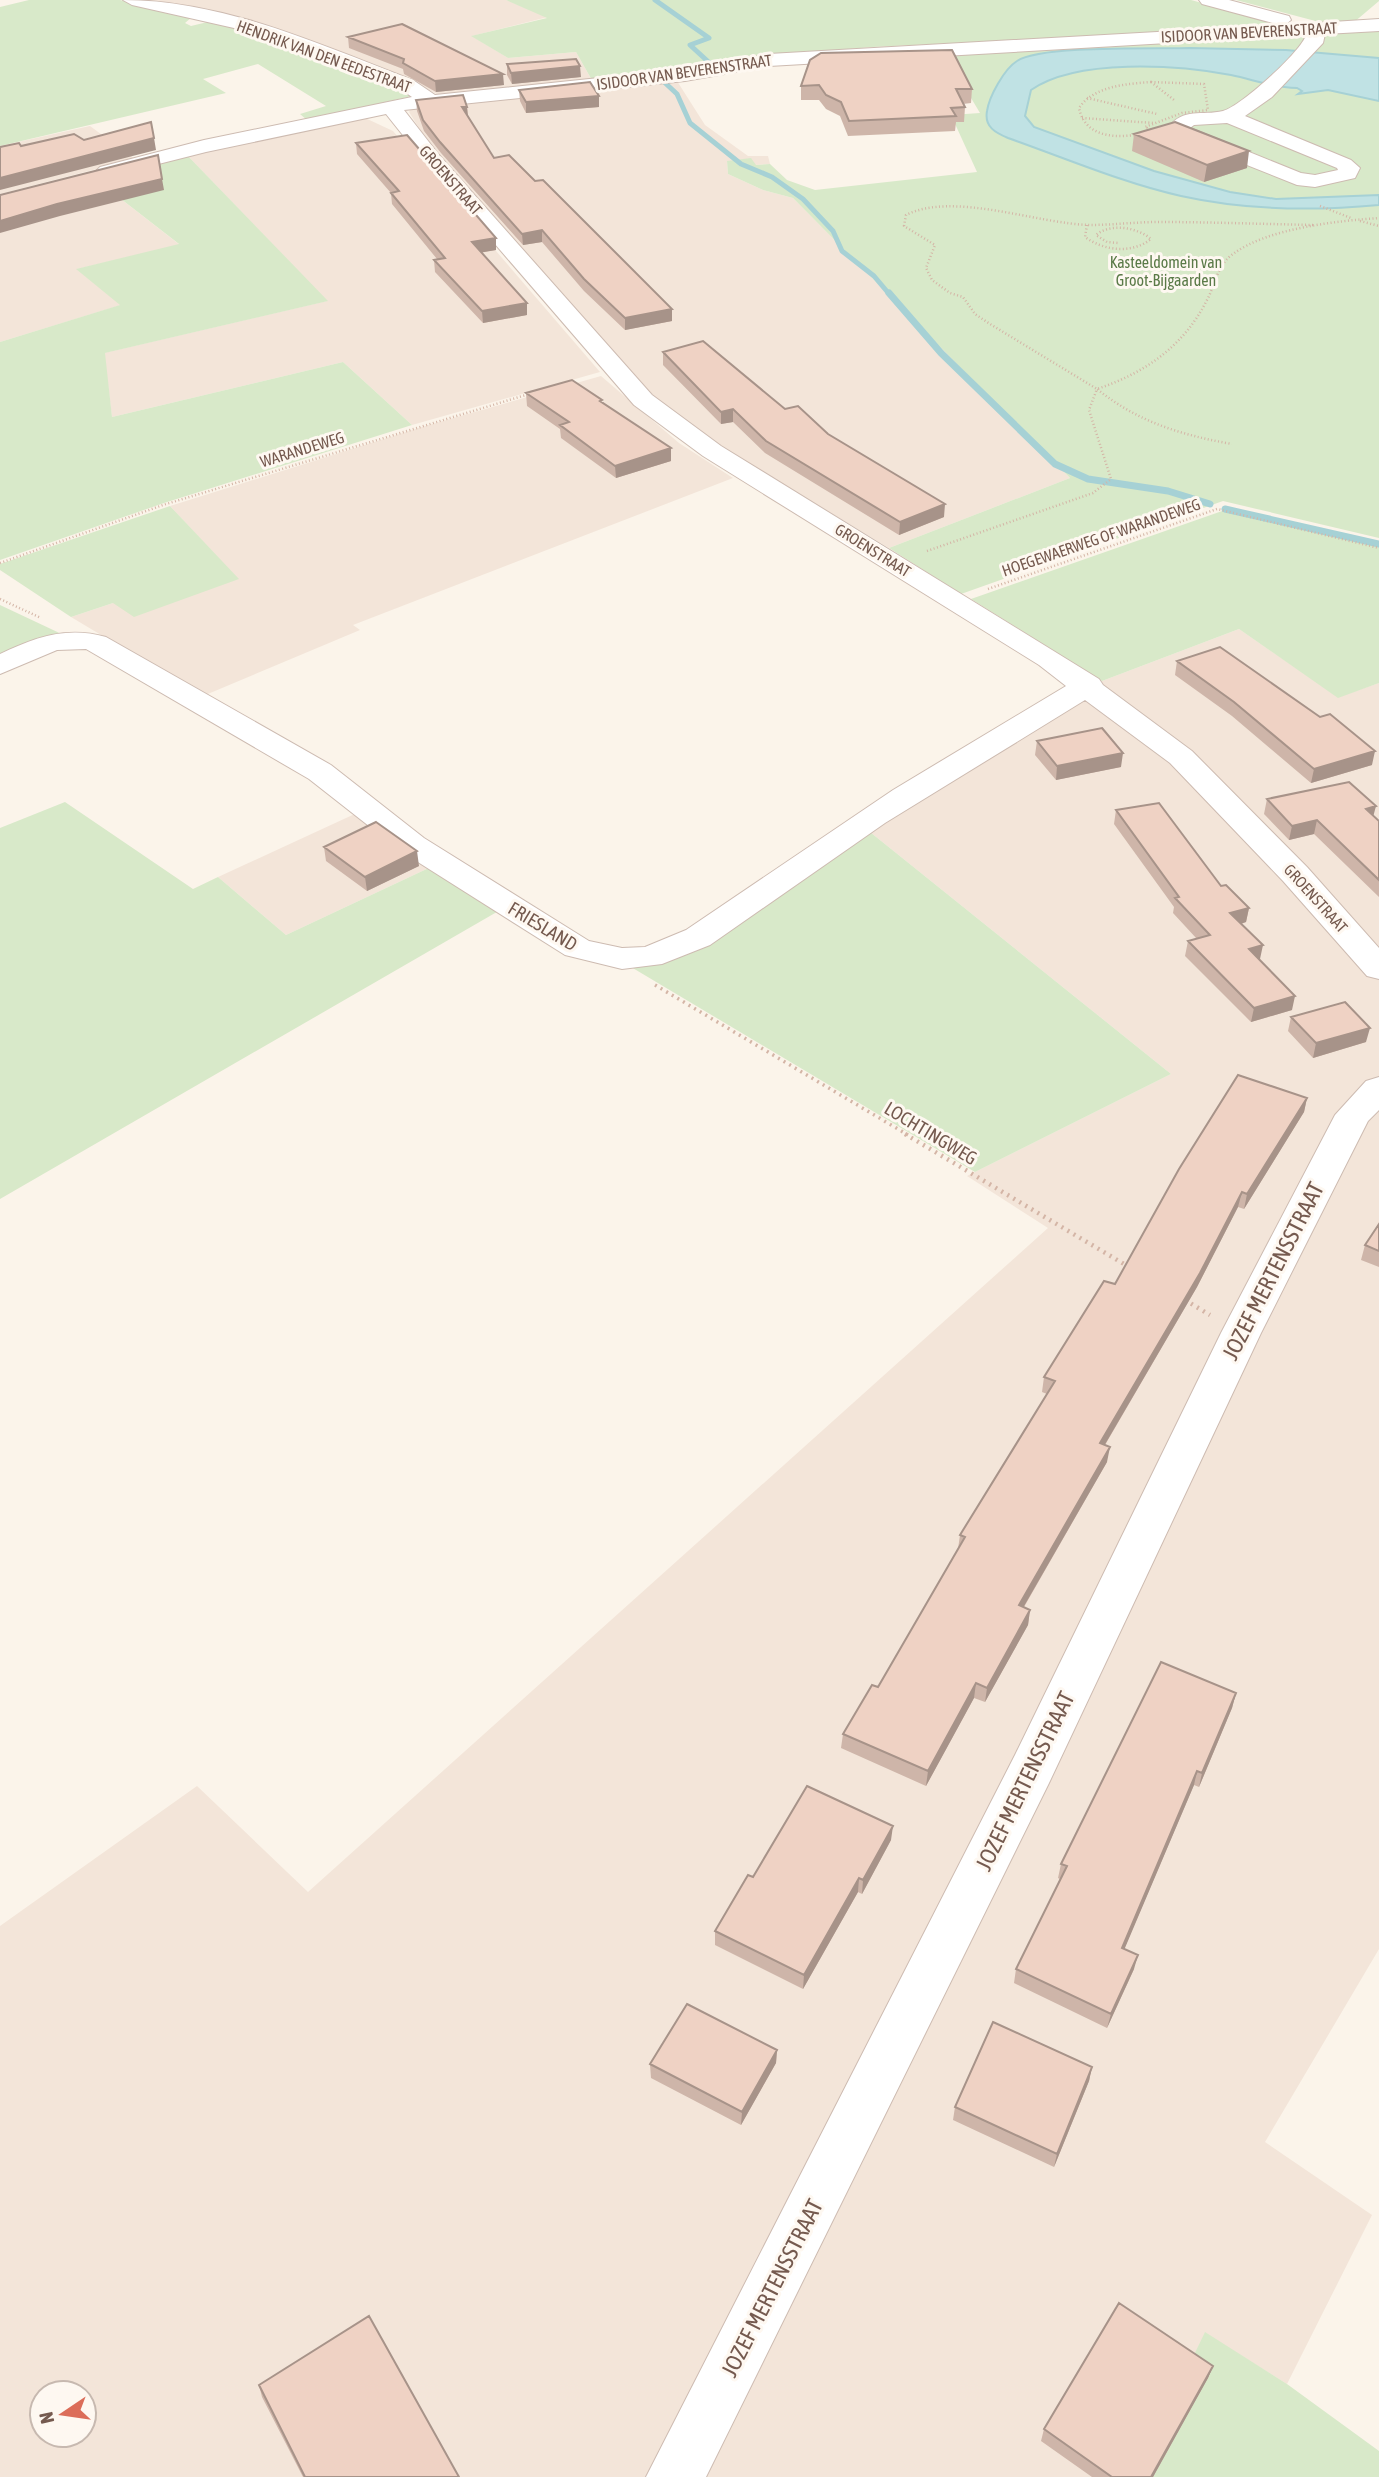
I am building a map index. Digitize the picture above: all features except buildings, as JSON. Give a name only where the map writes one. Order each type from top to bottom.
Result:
[{"type":"street","name":"HENDRIK VAN DEN EEDESTRAAT","points":[[132,0],[239,23],[290,40],[406,84],[430,100]]},
{"type":"street","points":[[1209,0],[1313,37]]},
{"type":"street","points":[[1230,117],[1268,90],[1339,8]]},
{"type":"street","name":"ISIDOOR VAN BEVERENSTRAAT","points":[[88,176],[204,145],[430,100],[611,84],[685,75],[769,60],[828,55],[1313,37],[1379,25]]},
{"type":"street","name":"GROENSTRAAT","points":[[391,107],[432,159],[643,400],[712,452],[1088,685],[1181,757],[1295,874],[1379,969]]},
{"type":"street","points":[[1230,117],[1350,168],[1348,174],[1334,179],[1297,179],[1181,132],[1176,119],[1230,117]]},
{"type":"street","name":"FRIESLAND","points":[[0,665],[37,648],[61,642],[83,638],[96,643],[320,772],[413,845],[577,948],[606,957],[632,959],[652,957],[717,926],[909,792],[1088,685]]},
{"type":"street","name":"JOZEF MERTENSSTRAAT","points":[[675,2477],[1032,1769],[1241,1333],[1353,1115],[1379,1089]]},
{"type":"path","points":[[1125,83],[1204,84],[1208,110],[1181,111],[1176,119],[1145,127],[1154,131],[1123,140],[1102,132],[1081,118],[1079,108],[1085,98],[1125,83]]},
{"type":"path","points":[[1085,98],[1176,119]]},
{"type":"path","points":[[1081,118],[1159,123]]},
{"type":"path","points":[[1232,444],[1187,436],[1136,419],[1097,389],[983,319],[963,298],[950,293],[932,280],[926,268],[935,245],[904,226],[906,215],[918,209],[955,208],[1087,225],[1157,222],[1313,225],[1379,218]]},
{"type":"path","points":[[1354,219],[1379,226]]},
{"type":"path","points":[[1085,233],[1097,234],[1103,229],[1130,230],[1140,231],[1151,239],[1142,246],[1105,247],[1091,243],[1085,233],[1087,225]]},
{"type":"path","points":[[893,563],[1083,497],[1111,479],[1088,410],[1097,389],[1144,370],[1168,353],[1206,303],[1223,262],[1240,249],[1313,225]]},
{"type":"path","points":[[1097,234],[1099,239],[1118,243]]},
{"type":"path","name":"WARANDEWEG","points":[[0,563],[163,506],[540,391]]},
{"type":"path","name":"HOEGEWAERWEG OF WARANDEWEG","points":[[955,601],[1217,509],[1379,548]]},
{"type":"path","name":"LOCHTINGWEG","points":[[606,957],[1134,1270]]},
{"type":"path","points":[[1182,1298],[1241,1333]]},
{"type":"shaded area","points":[[142,0],[506,0],[548,17],[472,36],[508,58],[576,52],[593,82],[437,94],[419,85]]},
{"type":"shaded area","points":[[677,81],[705,125],[748,156],[768,156],[770,164],[727,161],[728,174],[763,190],[793,198],[1070,478],[889,548],[709,440],[654,396],[431,147],[409,112],[411,108]]},
{"type":"shaded area","points":[[363,117],[393,131],[600,372],[412,425],[343,362],[112,417],[104,353],[327,301],[186,154]]},
{"type":"shaded area","points":[[90,126],[135,159],[0,194],[0,146]]},
{"type":"shaded area","points":[[94,178],[180,245],[77,269],[121,305],[0,342],[0,201]]},
{"type":"shaded area","points":[[601,376],[679,443],[733,478],[353,625],[360,630],[203,696],[71,617],[113,603],[238,579],[170,506],[422,427]]},
{"type":"shaded area","points":[[1239,629],[1338,697],[1379,683],[1379,1949],[1265,2142],[1372,2215],[1287,2384],[1205,2333],[1135,2477],[0,2477],[0,1926],[197,1786],[308,1892],[1048,1228],[967,1176],[1171,1074],[865,828],[1102,681]]},
{"type":"shaded area","points":[[359,812],[433,866],[286,935],[218,877]]},
{"type":"green space","points":[[29,0],[120,0],[192,17],[185,23],[191,26],[216,20],[397,83],[412,96],[307,120],[300,114],[326,106],[258,64],[203,79],[226,93],[0,146],[0,7]]},
{"type":"green space","points":[[506,0],[1191,0],[1289,27],[872,47],[775,55],[696,69],[593,82],[576,52],[508,58],[471,36],[547,18]]},
{"type":"green space","points":[[1236,0],[1379,1],[1353,23],[1323,23]]},
{"type":"green space","name":"Kasteeldomein van Groot-Bijgaarden","points":[[1379,29],[1379,538],[1223,501],[961,594],[889,548],[1070,478],[793,198],[763,190],[728,174],[727,161],[751,158],[756,165],[770,164],[787,180],[815,190],[977,172],[951,115],[980,113],[943,51]]},
{"type":"green space","points":[[186,154],[328,301],[105,353],[112,417],[343,362],[412,425],[164,503],[0,560],[0,342],[120,305],[76,269],[179,244],[94,178]]},
{"type":"green space","points":[[170,506],[239,579],[134,617],[113,603],[71,617],[0,570],[0,564]]},
{"type":"green space","points":[[1225,510],[1379,545],[1379,683],[1338,698],[1239,629],[1102,681],[971,599]]},
{"type":"green space","points":[[0,605],[68,637],[0,660]]},
{"type":"green space","points":[[65,802],[193,889],[218,877],[286,935],[433,866],[502,909],[0,1199],[0,828]]},
{"type":"green space","points":[[865,828],[1171,1074],[975,1172],[626,964],[649,961]]},
{"type":"green space","points":[[1205,2332],[1287,2384],[1379,2451],[1379,2477],[1135,2477]]},
{"type":"water","points":[[1073,50],[1286,50],[1379,58],[1379,101],[1328,90],[1298,94],[1302,91],[1297,88],[1209,71],[1128,67],[1074,73],[1051,80],[1031,90],[1025,116],[1034,127],[1154,171],[1230,192],[1276,199],[1379,195],[1379,205],[1280,208],[1181,196],[1116,177],[1008,138],[995,131],[987,121],[988,105],[1002,77],[1017,61],[1030,56]]},
{"type":"waterway","points":[[655,0],[709,38],[690,45],[714,67],[708,68]]},
{"type":"waterway","points":[[662,80],[677,94],[690,123],[741,164],[772,177],[803,199],[833,231],[842,251],[874,276],[890,295]]},
{"type":"waterway","points":[[889,293],[941,353],[1055,464],[1088,479],[1168,491],[1210,504]]},
{"type":"waterway","points":[[1225,509],[1379,544]]}]
